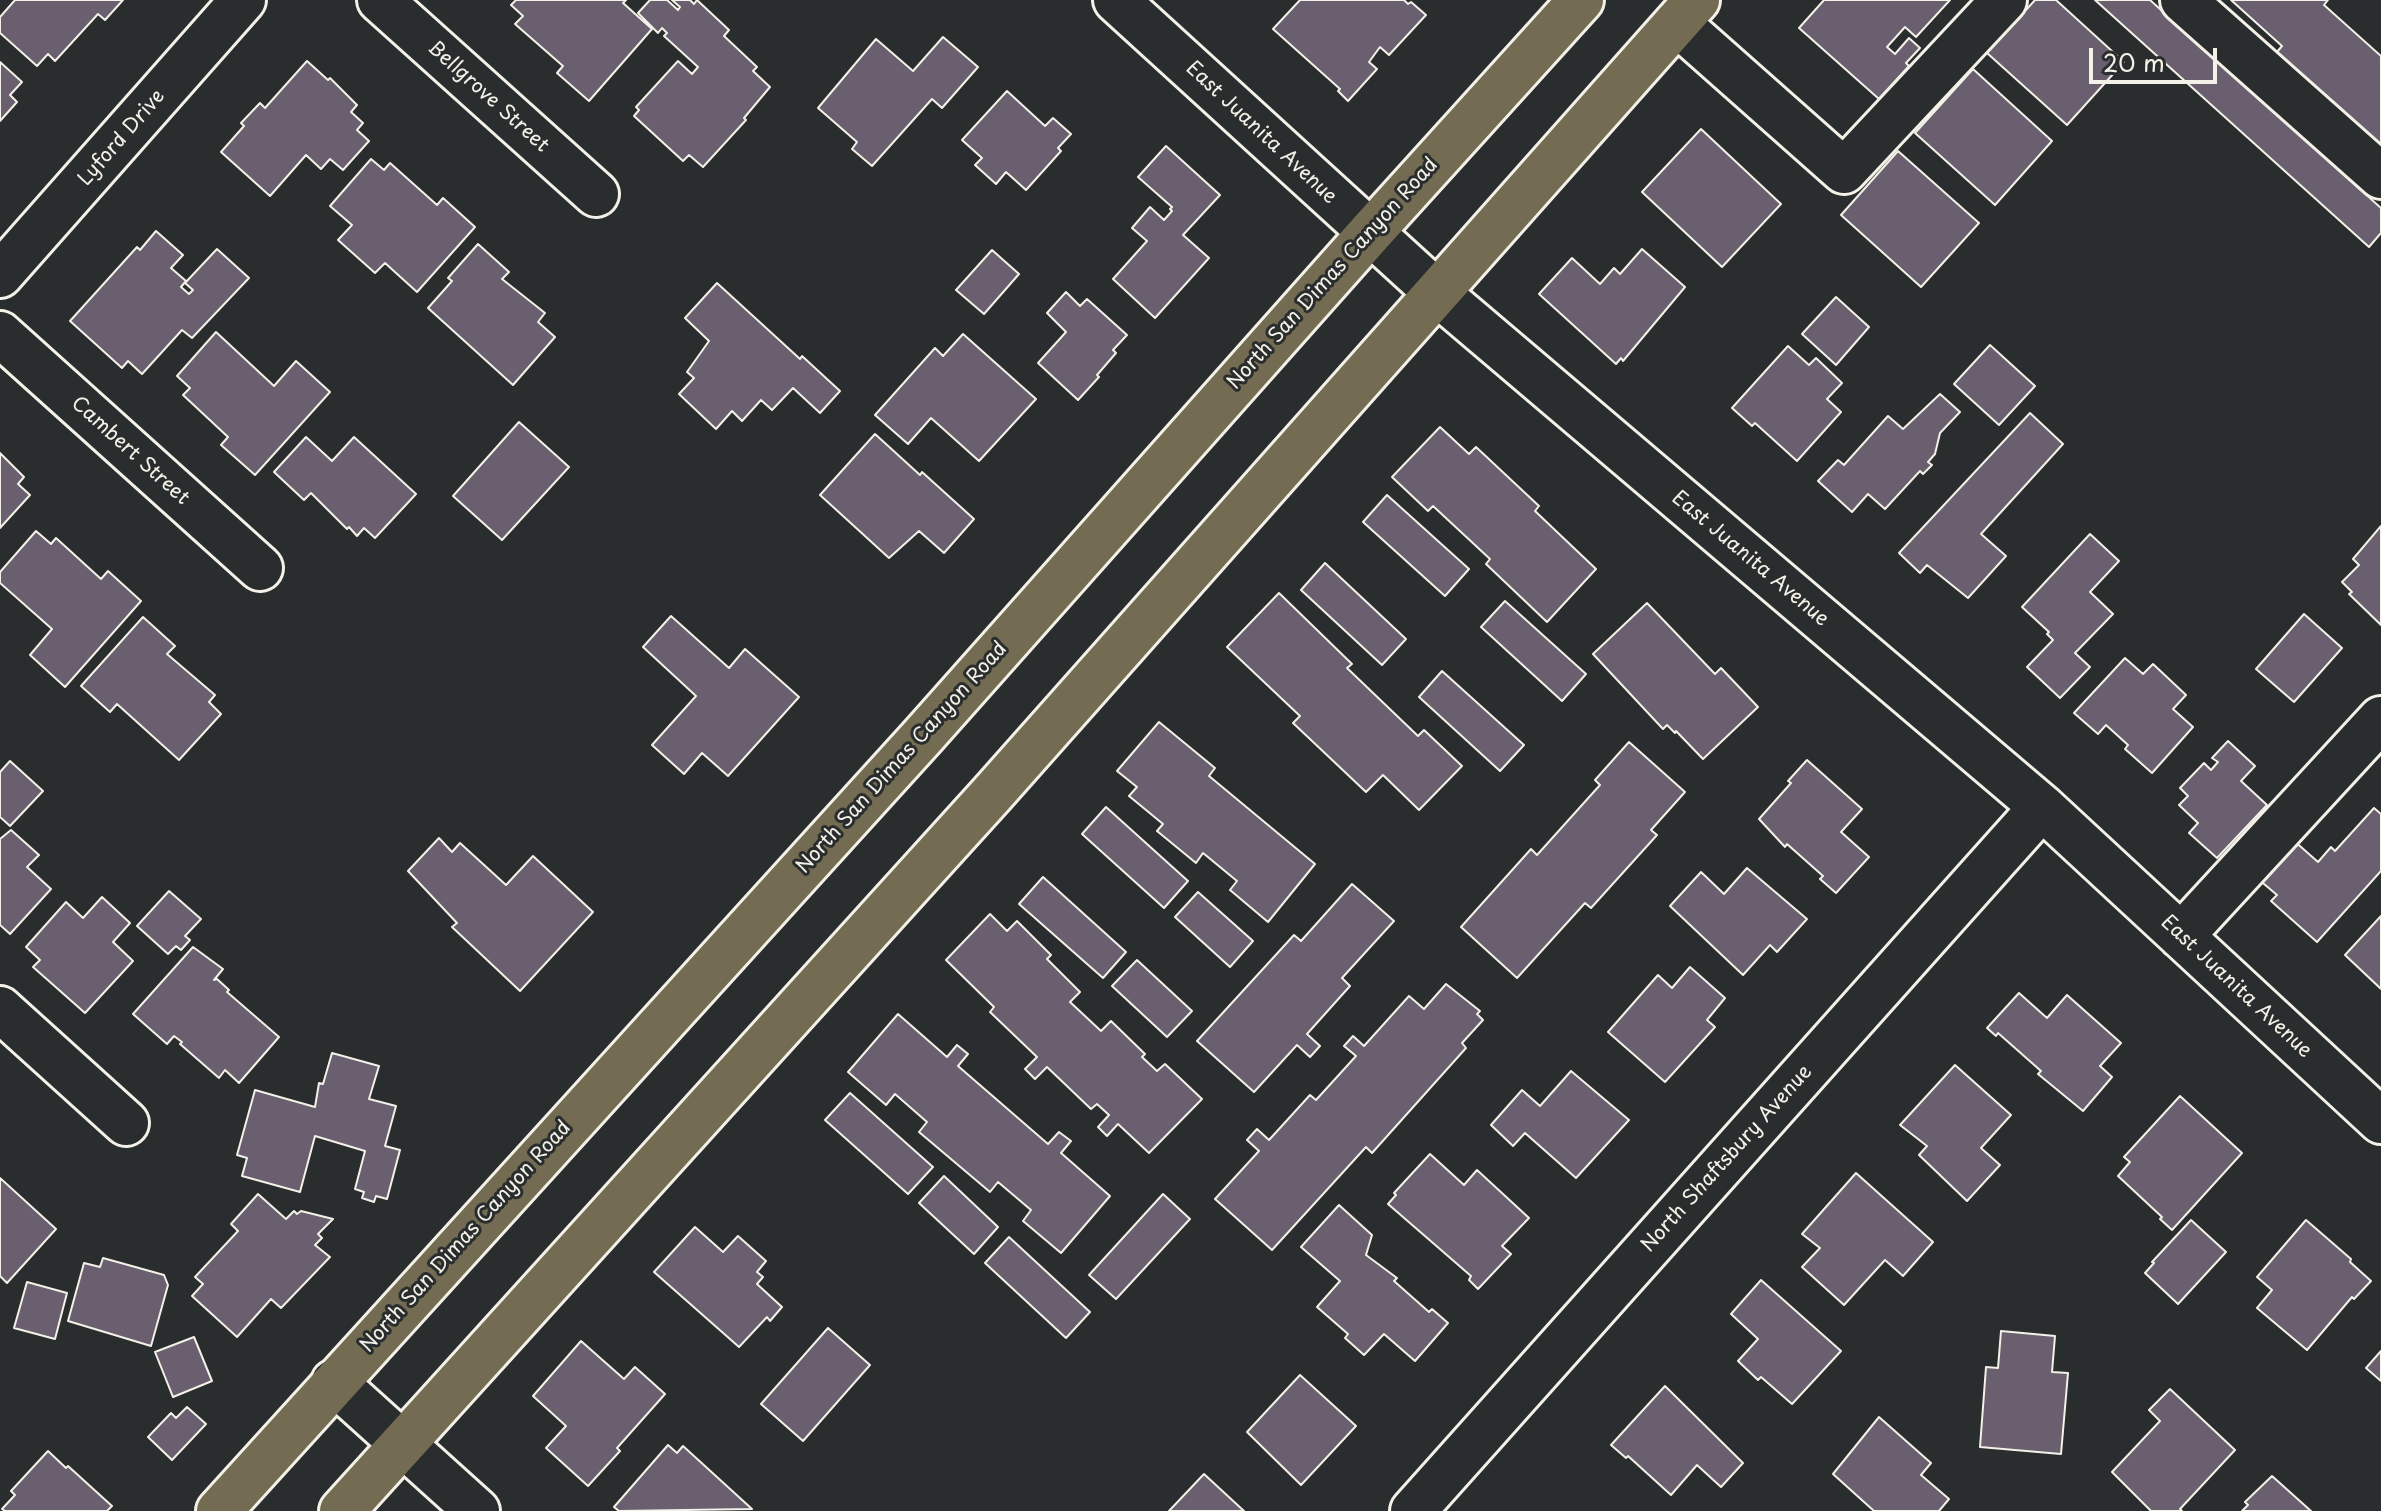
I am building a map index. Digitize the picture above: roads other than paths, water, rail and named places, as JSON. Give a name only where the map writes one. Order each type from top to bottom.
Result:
[{"type":"main road","name":"North San Dimas Canyon Road","points":[[219,1511],[923,736],[1581,0]]},
{"type":"main road","points":[[342,1511],[992,794],[1687,12]]},
{"type":"street","name":"Lyford Drive","points":[[0,275],[243,0]]},
{"type":"street","name":"Bellgrove Street","points":[[380,0],[596,194]]},
{"type":"street","name":"East Juanita Avenue","points":[[1116,0],[1436,292],[2042,807],[2381,1121]]},
{"type":"street","points":[[1687,12],[1844,171],[2004,0]]},
{"type":"street","points":[[2183,0],[2381,176]]},
{"type":"street","name":"Cambert Street","points":[[0,334],[260,568]]},
{"type":"street","points":[[2181,936],[2381,719]]},
{"type":"street","name":"North Shaftsbury Avenue","points":[[1413,1511],[2042,807]]},
{"type":"street","points":[[0,1009],[126,1123]]},
{"type":"street","points":[[334,1382],[477,1511]]}]
